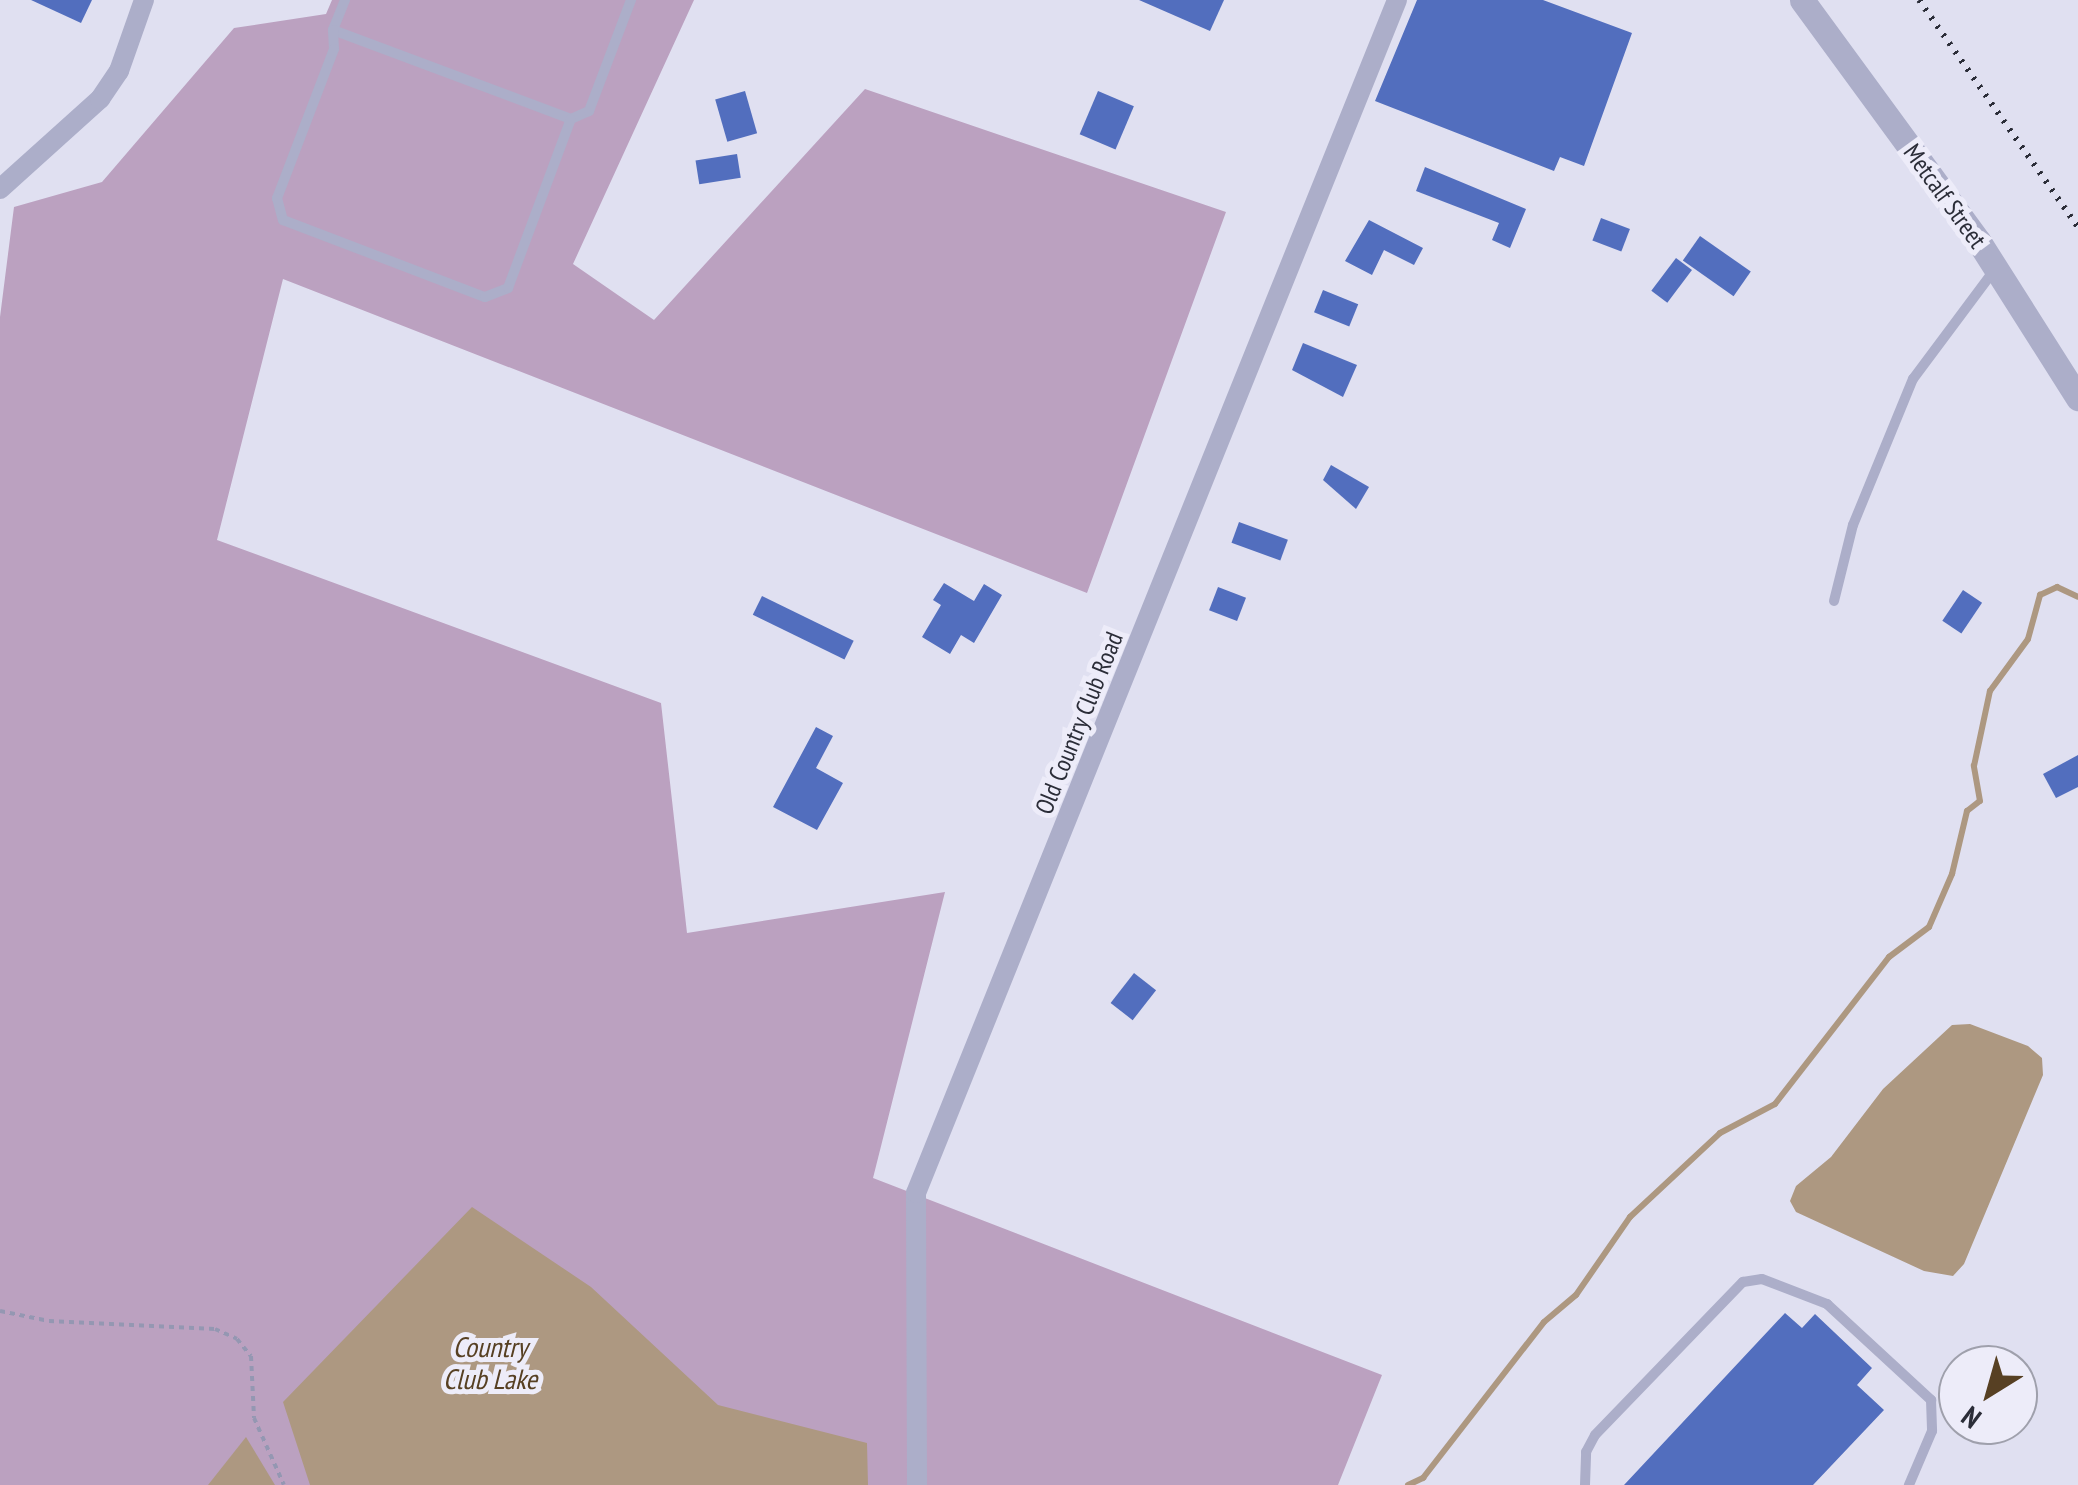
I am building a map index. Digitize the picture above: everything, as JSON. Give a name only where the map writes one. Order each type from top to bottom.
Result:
[{"type":"street","points":[[0,190],[100,98],[119,71],[144,0]]},
{"type":"street","name":"Old Country Club Road","points":[[916,1485],[916,1193],[1396,0]]},
{"type":"street","name":"Metcalf Street","points":[[1802,0],[1996,268],[2078,398]]},
{"type":"lane","points":[[345,0],[333,30],[334,49],[277,198],[283,220],[484,296],[508,288],[571,118]]},
{"type":"lane","points":[[333,30],[571,118],[589,112],[632,0]]},
{"type":"lane","points":[[1834,601],[1852,526],[1913,378],[1996,268]]},
{"type":"lane","points":[[1585,1485],[1586,1452],[1595,1436],[1744,1282],[1762,1278],[1827,1304],[1931,1400],[1936,1412],[1909,1485]]},
{"type":"path","points":[[0,1311],[49,1321],[214,1329],[237,1339],[251,1356],[254,1418],[284,1485]]},
{"type":"shaded area","points":[[332,0],[694,0],[573,264],[654,320],[865,89],[1226,212],[1087,593],[283,279],[217,540],[661,703],[687,933],[945,892],[873,1178],[1382,1375],[1338,1485],[0,1485],[0,317],[14,207],[102,182],[234,28],[326,14]]},
{"type":"water","points":[[1970,1024],[2028,1046],[2042,1058],[2043,1075],[1964,1264],[1953,1276],[1924,1271],[1796,1212],[1790,1201],[1796,1186],[1831,1157],[1883,1089],[1952,1025]]},
{"type":"water","name":"Country Club Lake","points":[[472,1207],[591,1287],[718,1405],[867,1443],[868,1485],[310,1485],[283,1402]]},
{"type":"water","points":[[246,1437],[275,1485],[208,1485]]},
{"type":"building","points":[[31,0],[92,0],[81,23]]},
{"type":"building","points":[[1139,0],[1224,0],[1210,31]]},
{"type":"building","points":[[1417,0],[1543,0],[1632,33],[1584,166],[1560,157],[1554,171],[1375,101]]},
{"type":"building","points":[[745,91],[757,133],[727,142],[715,100]]},
{"type":"building","points":[[1098,91],[1134,106],[1116,150],[1080,134]]},
{"type":"building","points":[[737,154],[741,178],[699,184],[696,161]]},
{"type":"building","points":[[1425,167],[1526,209],[1510,248],[1492,240],[1499,223],[1416,191]]},
{"type":"building","points":[[1601,218],[1630,229],[1621,252],[1592,240]]},
{"type":"building","points":[[1369,220],[1423,248],[1414,265],[1384,250],[1372,275],[1345,261]]},
{"type":"building","points":[[1700,236],[1751,272],[1734,296],[1683,261]]},
{"type":"building","points":[[1676,258],[1692,270],[1667,303],[1651,291]]},
{"type":"building","points":[[1323,290],[1358,304],[1349,326],[1314,312]]},
{"type":"building","points":[[1303,343],[1357,365],[1343,397],[1292,370]]},
{"type":"building","points":[[1331,465],[1369,487],[1356,509],[1323,480]]},
{"type":"building","points":[[1239,522],[1288,540],[1280,560],[1231,543]]},
{"type":"building","points":[[944,583],[974,601],[984,584],[1002,595],[974,643],[961,635],[950,654],[922,637],[941,605],[933,600]]},
{"type":"building","points":[[1218,587],[1246,598],[1237,621],[1209,610]]},
{"type":"building","points":[[1963,590],[1982,603],[1961,634],[1942,621]]},
{"type":"building","points":[[762,596],[854,641],[844,660],[753,615]]},
{"type":"building","points":[[816,727],[833,736],[816,768],[843,783],[817,830],[773,807]]},
{"type":"building","points":[[2078,755],[2078,787],[2056,798],[2043,774]]},
{"type":"building","points":[[1134,973],[1156,990],[1133,1020],[1111,1003]]},
{"type":"building","points":[[1785,1313],[1802,1328],[1815,1314],[1872,1368],[1857,1385],[1884,1410],[1813,1485],[1624,1485]]},
{"type":"waterway","points":[[1408,1485],[1423,1478],[1544,1322],[1576,1295],[1630,1217],[1720,1133],[1775,1104],[1889,957],[1929,927],[1952,874],[1967,811],[1980,801],[1974,766],[1990,691],[2028,639],[2040,595],[2057,587],[2078,597]]},
{"type":"railway","points":[[1919,0],[2078,227]]}]
